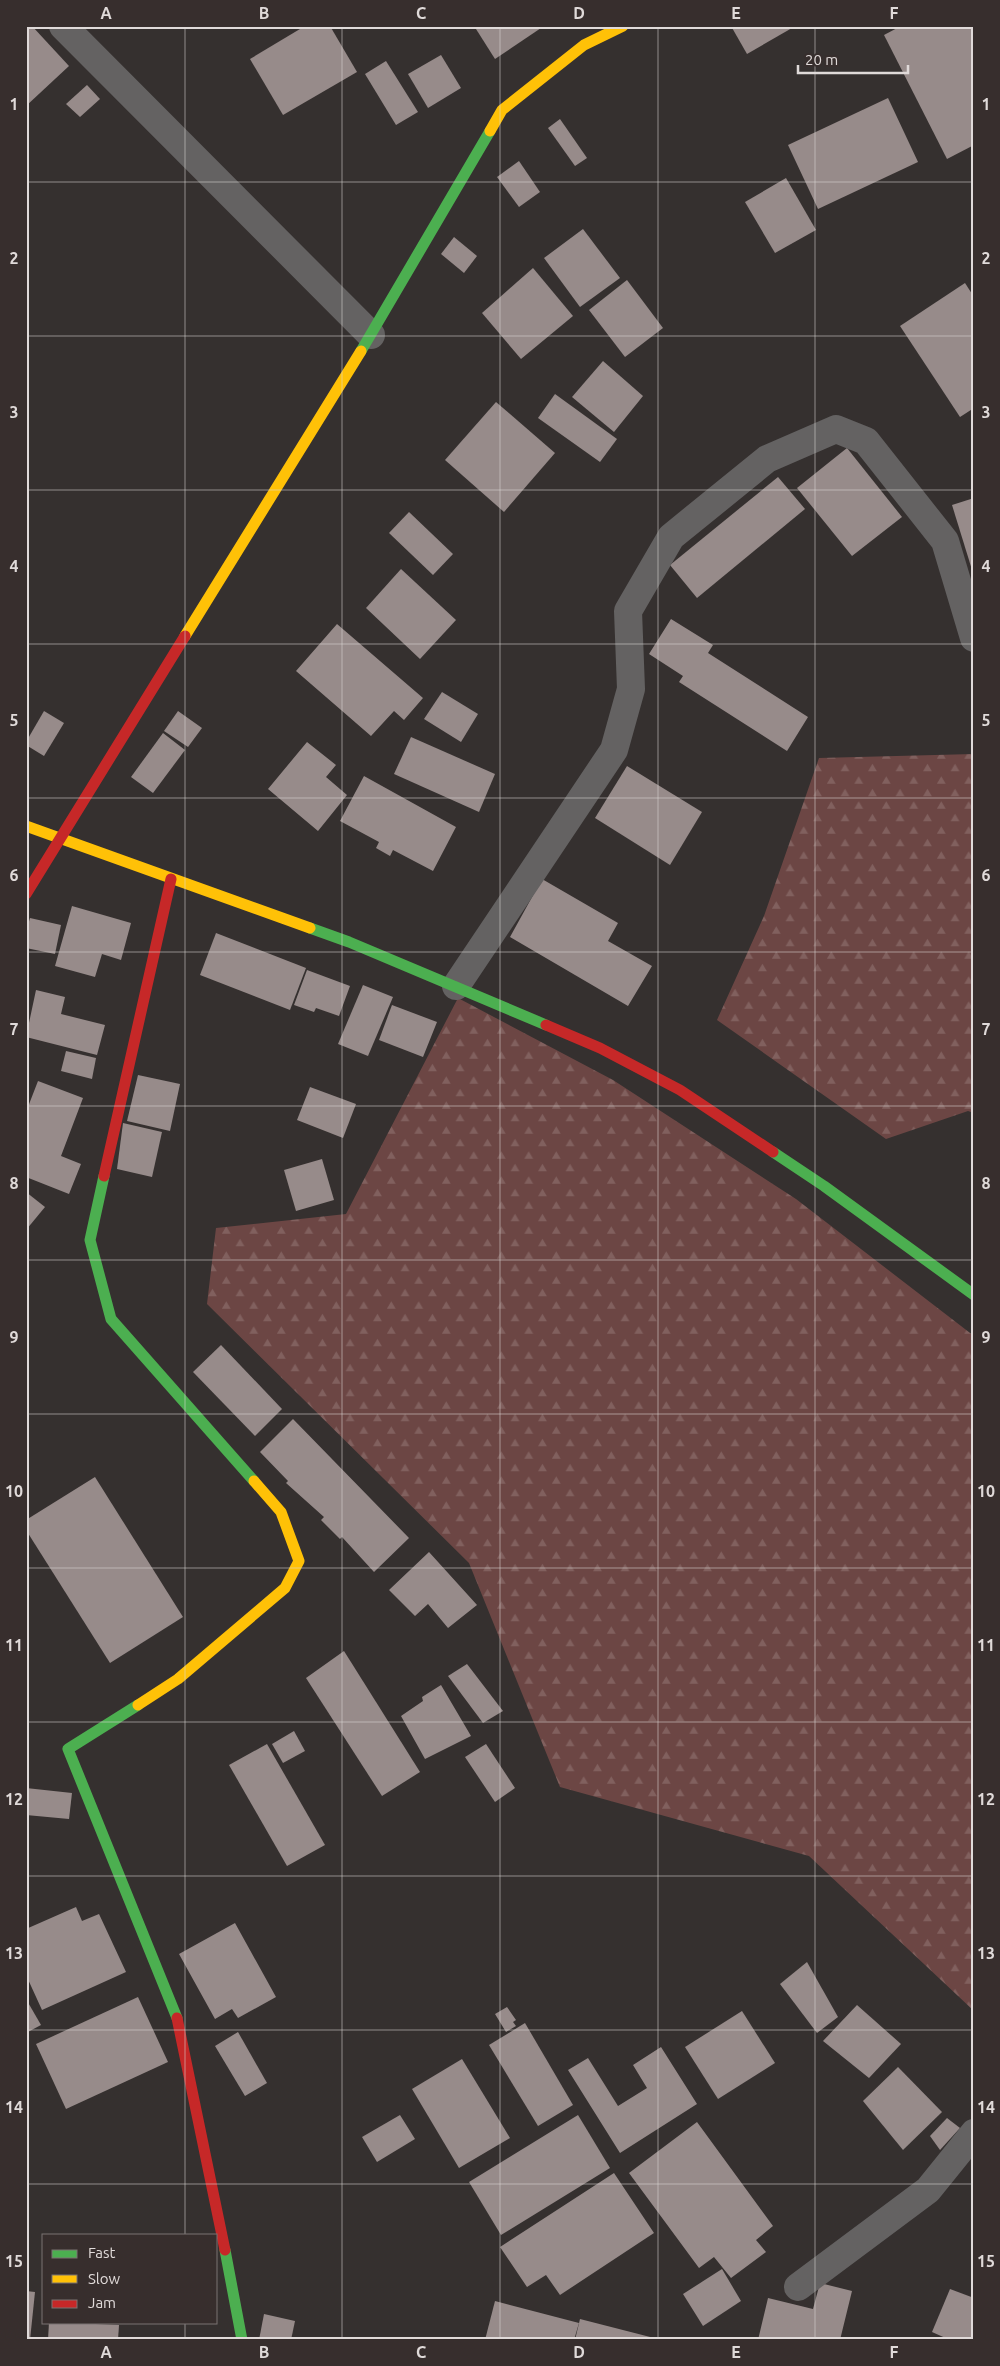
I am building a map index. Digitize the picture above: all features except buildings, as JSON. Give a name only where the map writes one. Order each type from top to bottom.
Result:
[{"type":"street","points":[[64,26],[371,335]]},
{"type":"street","points":[[26,894],[58,838],[371,335],[502,110],[584,45],[623,26]]},
{"type":"street","points":[[456,986],[614,750],[631,689],[628,611],[670,537],[767,459],[836,429],[866,441],[945,541],[974,638]]},
{"type":"street","points":[[26,826],[171,880],[349,942],[600,1048],[680,1090],[824,1186],[974,1295]]},
{"type":"street","points":[[171,880],[90,1240],[111,1319],[182,1396],[281,1512],[299,1561],[285,1588],[178,1679],[68,1749],[178,2017],[242,2340]]},
{"type":"street","points":[[798,2287],[928,2190],[974,2133]]},
{"type":"green space","points":[[974,754],[974,1113],[968,1111],[886,1139],[717,1020],[764,916],[819,758]]},
{"type":"green space","points":[[458,998],[613,1080],[796,1199],[974,1336],[974,2011],[809,1856],[560,1787],[469,1563],[207,1304],[216,1228],[346,1214]]},
{"type":"traffic: fast","points":[[361,351],[490,131]]},
{"type":"traffic: fast","points":[[310,928],[349,942],[546,1025]]},
{"type":"traffic: fast","points":[[773,1152],[824,1186],[974,1295]]},
{"type":"traffic: fast","points":[[104,1176],[90,1240],[111,1319],[254,1481]]},
{"type":"traffic: fast","points":[[138,1705],[68,1749],[177,2018]]},
{"type":"traffic: fast","points":[[225,2250],[242,2340]]},
{"type":"traffic: slow","points":[[490,131],[502,110],[584,45],[623,26]]},
{"type":"traffic: slow","points":[[185,636],[361,351]]},
{"type":"traffic: slow","points":[[26,826],[310,928]]},
{"type":"traffic: slow","points":[[138,1705],[178,1679],[285,1588],[299,1561],[281,1512],[254,1481]]},
{"type":"traffic: jam","points":[[26,894],[185,636]]},
{"type":"traffic: jam","points":[[104,1176],[171,879]]},
{"type":"traffic: jam","points":[[546,1025],[600,1048],[680,1090],[773,1152]]},
{"type":"traffic: jam","points":[[177,2018],[225,2250]]}]
